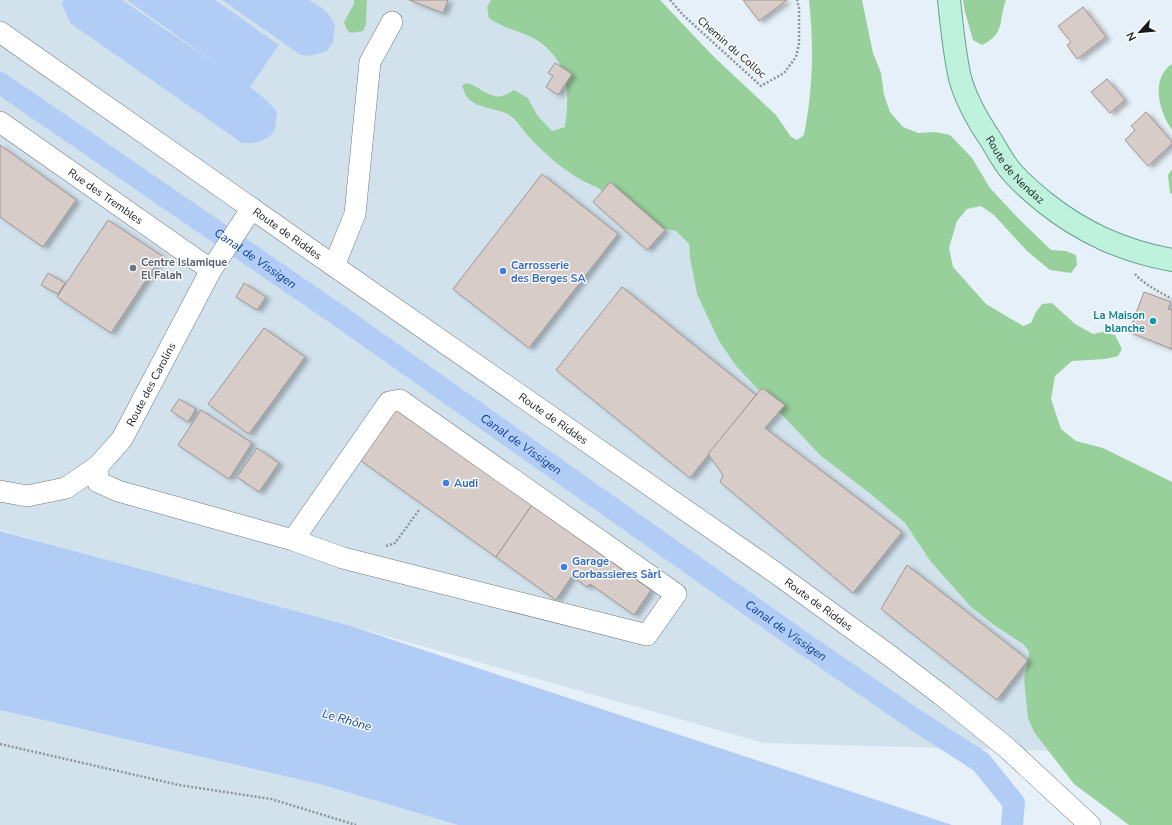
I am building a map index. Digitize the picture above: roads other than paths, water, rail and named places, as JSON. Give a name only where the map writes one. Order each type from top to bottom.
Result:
[{"type":"main road","name":"Route de Nendaz","points":[[949,0],[954,50],[961,79],[970,104],[981,126],[1010,170],[1034,194],[1068,221],[1104,240],[1132,251],[1172,260]]},
{"type":"street","points":[[334,266],[355,214],[370,62],[392,22]]},
{"type":"street","name":"Route de Riddes","points":[[0,32],[773,571],[879,648],[1007,748],[1090,825]]},
{"type":"street","name":"Rue des Trembles","points":[[0,122],[211,270]]},
{"type":"street","name":"Route des Carolins","points":[[0,491],[27,496],[66,488],[98,466],[122,439],[211,270],[252,208]]},
{"type":"street","points":[[98,466],[98,482],[118,491],[293,540],[343,558],[647,635],[676,594],[400,400],[389,402],[293,540]]},
{"type":"water","points":[[64,0],[122,0],[222,68],[127,0],[215,0],[279,45],[250,87],[268,101],[277,112],[273,132],[262,141],[242,143],[70,23],[62,4]]},
{"type":"water","points":[[222,0],[309,0],[323,9],[330,16],[335,25],[333,42],[327,51],[309,56],[301,55]]},
{"type":"water","name":"Le Rhône","points":[[0,531],[351,626],[952,825],[458,825],[323,785],[0,710]]},
{"type":"waterway","name":"Canal de Vissigen","points":[[0,83],[335,313],[799,640],[914,719],[981,762],[1014,803],[1012,825]]},
{"type":"place","name":"Centre Islamique El Falah","points":[[133,268]]},
{"type":"place","name":"Carrosserie des Berges SA","points":[[503,271]]},
{"type":"place","name":"La Maison blanche","points":[[1153,321]]},
{"type":"place","name":"Audi","points":[[446,483]]},
{"type":"place","name":"Garage Corbassieres Sàrl","points":[[564,567]]}]
